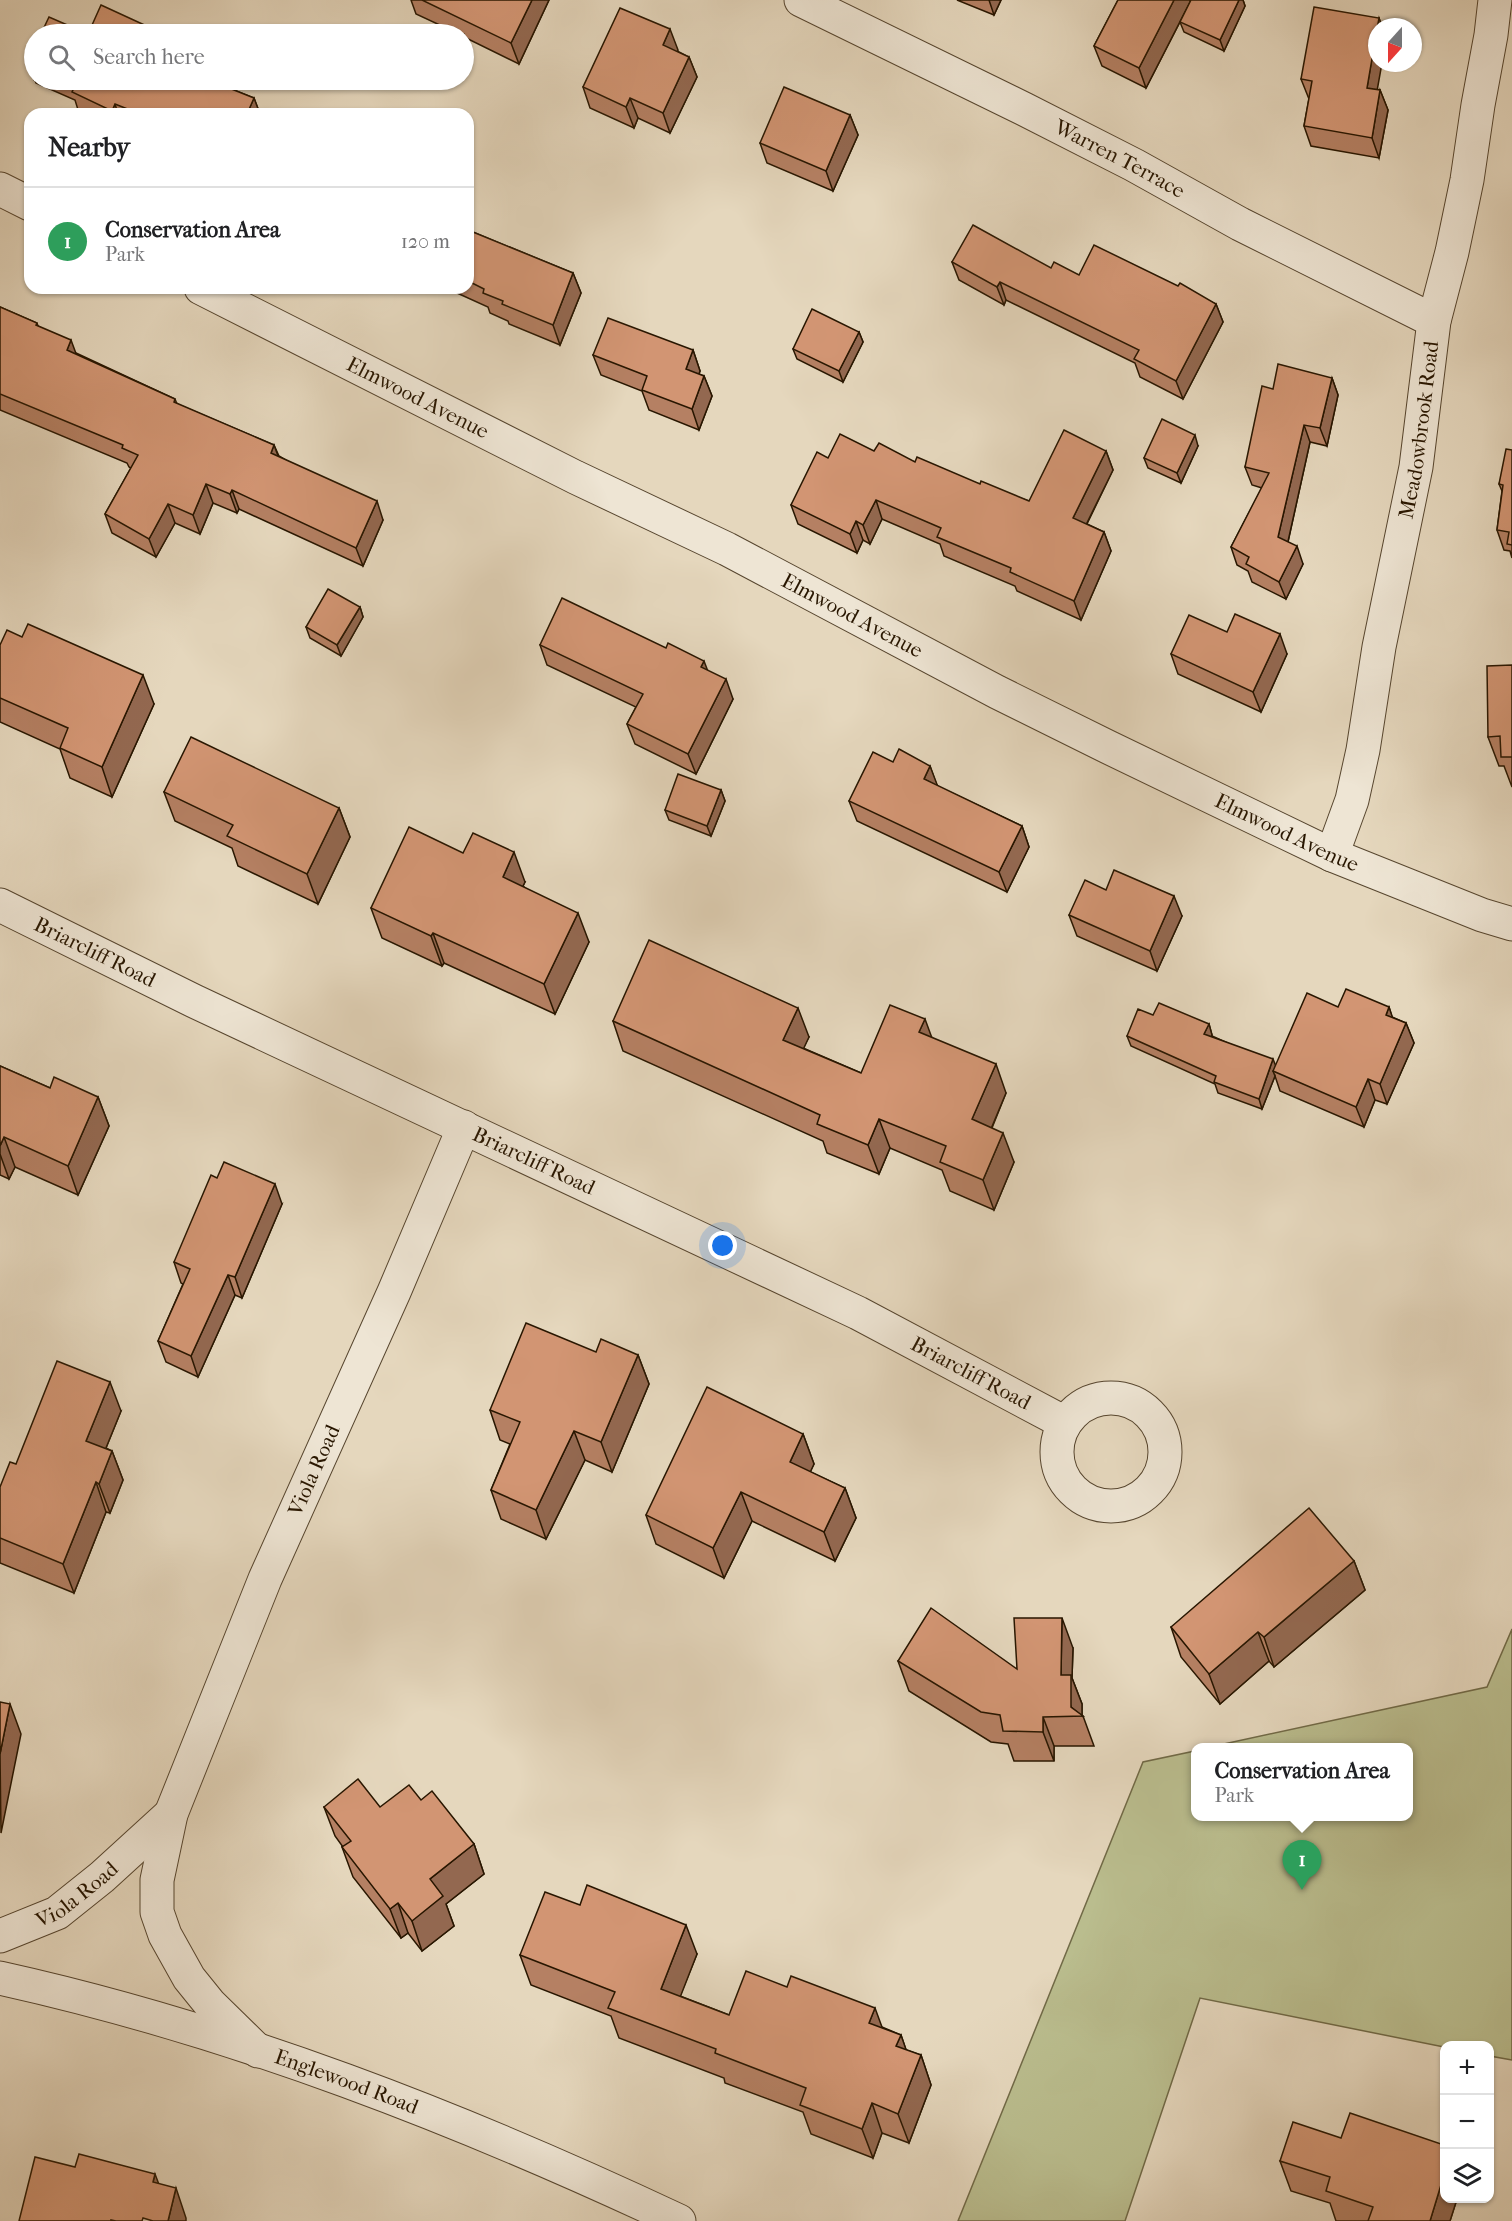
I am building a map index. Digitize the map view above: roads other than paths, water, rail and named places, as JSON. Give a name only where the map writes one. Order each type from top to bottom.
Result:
[{"type":"street","name":"Warren Terrace","points":[[801,0],[1024,109],[1134,165],[1249,229],[1434,321]]},
{"type":"street","name":"Meadowbrook Road","points":[[1332,855],[1352,800],[1363,750],[1379,647],[1416,467],[1434,321],[1452,252],[1467,180],[1495,0]]},
{"type":"street","points":[[0,189],[24,201]]},
{"type":"street","name":"Elmwood Avenue","points":[[213,294],[575,477],[727,549],[997,692],[1332,855],[1482,915],[1512,924]]},
{"type":"street","name":"Briarcliff Road","points":[[0,905],[194,1000],[858,1312],[1065,1422]]},
{"type":"street","name":"Viola Road","points":[[258,2051],[210,2004],[189,1978],[165,1935],[157,1912],[157,1880],[171,1814],[265,1579],[394,1292],[464,1127]]},
{"type":"street","name":"Viola Road","points":[[0,1936],[57,1913],[95,1883],[171,1814]]},
{"type":"street","name":"Englewood Road","points":[[0,1978],[145,2016],[372,2089],[570,2170],[679,2221]]},
{"type":"place","name":"Conservation Area","points":[[1302,1890]]}]
